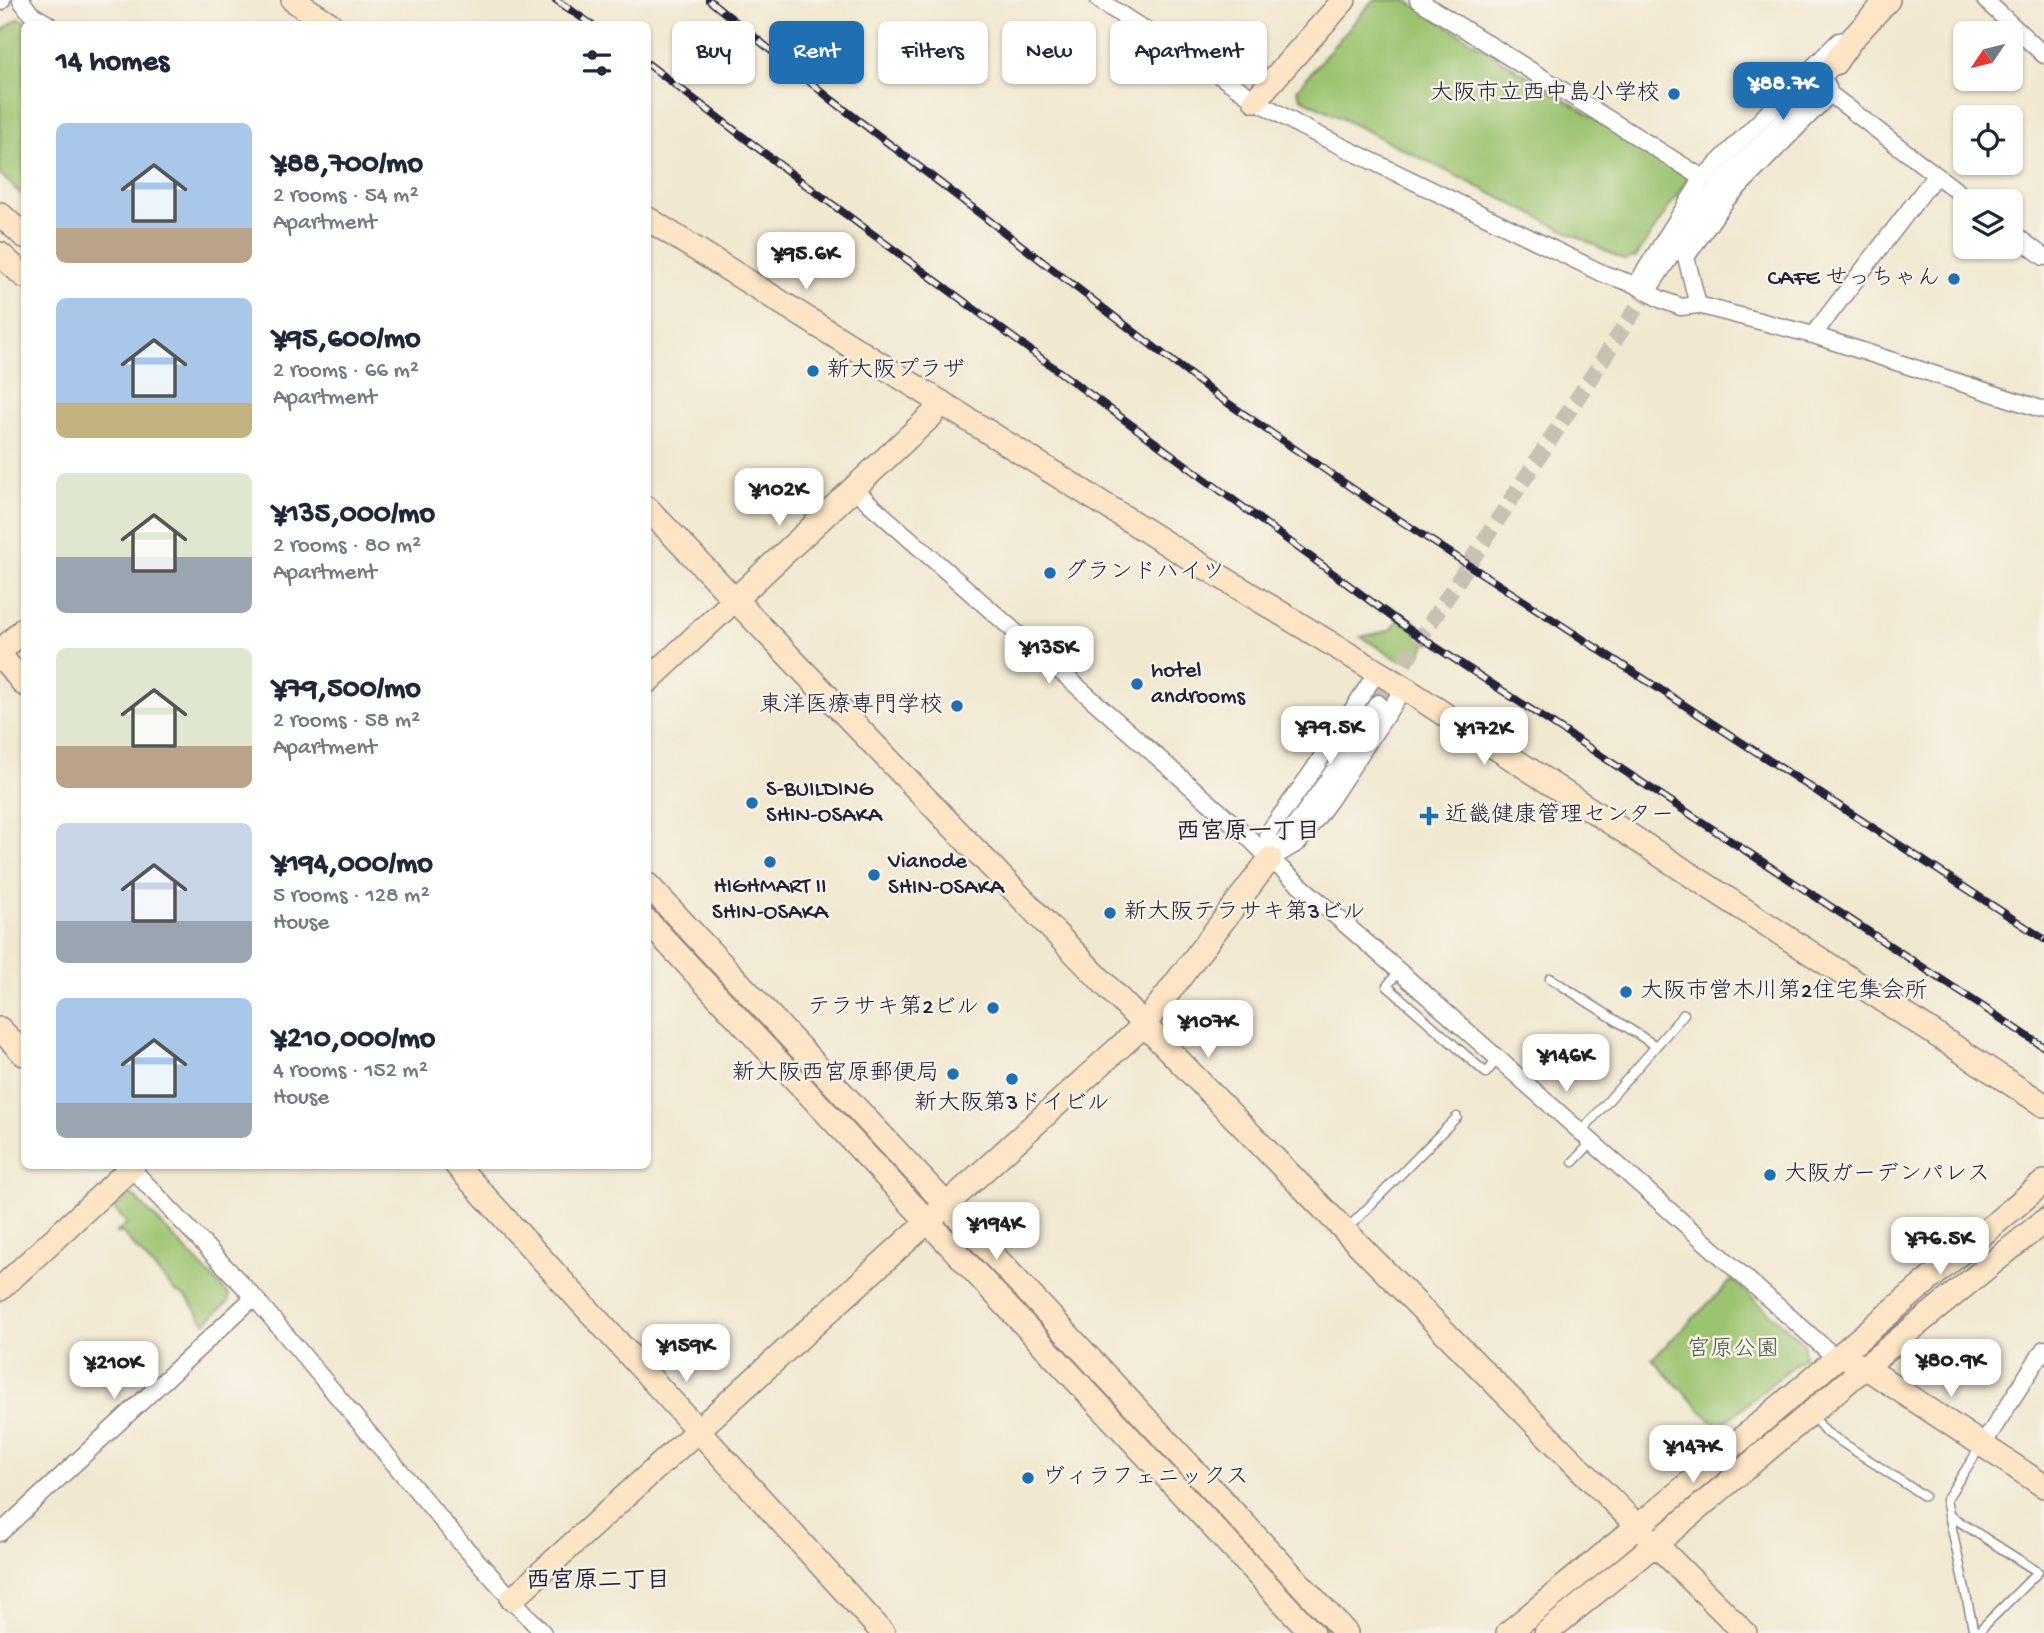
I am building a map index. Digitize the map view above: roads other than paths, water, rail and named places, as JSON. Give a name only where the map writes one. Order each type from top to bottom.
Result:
[{"type":"street","points":[[21,0],[31,14],[43,21]]},
{"type":"street","points":[[293,0],[325,21]]},
{"type":"street","points":[[1099,0],[1302,127],[1604,274],[1644,284],[1660,299],[1681,307],[1698,305],[1813,335],[2044,410]]},
{"type":"street","points":[[1255,100],[1343,0]]},
{"type":"street","points":[[1418,0],[1703,178]]},
{"type":"street","points":[[1644,284],[1716,188],[1812,91],[1851,40],[1888,0]]},
{"type":"street","points":[[1986,0],[2044,55]]},
{"type":"street","points":[[1644,284],[1703,178],[1839,41],[1851,40]]},
{"type":"street","points":[[1835,63],[1827,85],[1830,94],[1954,189]]},
{"type":"street","points":[[1698,305],[1686,257],[1727,199],[1830,94]]},
{"type":"street","points":[[1813,335],[1936,176]]},
{"type":"street","points":[[0,214],[21,233]]},
{"type":"street","points":[[651,221],[1172,547],[1404,688],[2044,1105]]},
{"type":"street","points":[[2023,241],[2044,257]]},
{"type":"street","points":[[0,254],[21,273]]},
{"type":"street","points":[[651,678],[932,415],[941,402]]},
{"type":"street","points":[[855,488],[1270,859],[1836,1358],[1864,1367],[2044,1486]]},
{"type":"street","points":[[651,512],[1143,1026],[1745,1633]]},
{"type":"street","points":[[21,632],[0,654],[21,680]]},
{"type":"street","points":[[1270,859],[1268,833],[1312,772],[1377,671]]},
{"type":"street","points":[[1270,859],[1298,842],[1330,800],[1404,688]]},
{"type":"street","points":[[512,1599],[1143,1026],[1325,784],[1378,703]]},
{"type":"street","points":[[651,888],[1346,1633]]},
{"type":"street","points":[[651,925],[1312,1633]]},
{"type":"street","points":[[0,1029],[21,1051]]},
{"type":"street","points":[[0,1289],[128,1169]]},
{"type":"street","points":[[134,1169],[254,1297],[460,1542],[543,1633]]},
{"type":"street","points":[[460,1169],[883,1633]]},
{"type":"street","points":[[1508,1633],[2044,1182]]},
{"type":"street","points":[[1546,1633],[1656,1544],[1864,1367],[2044,1221]]},
{"type":"street","points":[[0,1532],[254,1297]]},
{"type":"street","points":[[1982,1446],[2044,1349]]},
{"type":"lane","points":[[1550,978],[1656,1046]]},
{"type":"lane","points":[[1573,1162],[1587,1137],[1656,1046],[1684,1014]]},
{"type":"lane","points":[[1346,1230],[1457,1117]]},
{"type":"lane","points":[[1811,1414],[1826,1432],[1924,1496]]},
{"type":"lane","points":[[1975,1633],[1946,1500],[1982,1446]]},
{"type":"lane","points":[[1949,1516],[2038,1572],[1975,1633]]},
{"type":"tunnel","points":[[1378,703],[1652,284]]},
{"type":"railway","points":[[556,0],[587,21]]},
{"type":"railway","points":[[709,0],[832,100],[1219,397],[1378,506],[2044,939]]},
{"type":"railway","points":[[651,66],[802,182],[1407,628],[2044,1047]]},
{"type":"place","name":"大阪市立西中島小学校","points":[[1674,94]]},
{"type":"place","name":"CAFE せっちゃん","points":[[1954,279]]},
{"type":"place","name":"新大阪プラザ","points":[[813,371]]},
{"type":"place","name":"グランドハイツ","points":[[1050,573]]},
{"type":"place","name":"hotel androoms","points":[[1137,684]]},
{"type":"place","name":"東洋医療専門学校","points":[[957,706]]},
{"type":"place","name":"S-BUILDING SHIN-OSAKA","points":[[752,803]]},
{"type":"place","name":"近畿健康管理センター","points":[[1429,816]]},
{"type":"place","name":"HIGHMART II SHIN-OSAKA","points":[[770,862]]},
{"type":"place","name":"Vianode SHIN-OSAKA","points":[[874,875]]},
{"type":"place","name":"新大阪テラサキ第3ビル","points":[[1110,913]]},
{"type":"place","name":"大阪市営木川第2住宅集会所","points":[[1626,992]]},
{"type":"place","name":"テラサキ第2ビル","points":[[993,1008]]},
{"type":"place","name":"新大阪西宮原郵便局","points":[[953,1074]]},
{"type":"place","name":"新大阪第3ドイビル","points":[[1012,1079]]},
{"type":"place","name":"大阪ガーデンパレス","points":[[1770,1175]]},
{"type":"place","name":"ヴィラフェニックス","points":[[1028,1478]]},
{"type":"district","name":"西宮原一丁目","points":[[1248,833]]},
{"type":"district","name":"西宮原二丁目","points":[[598,1582]]},
{"type":"park label","name":"宮原公園","points":[[1733,1350]]}]
